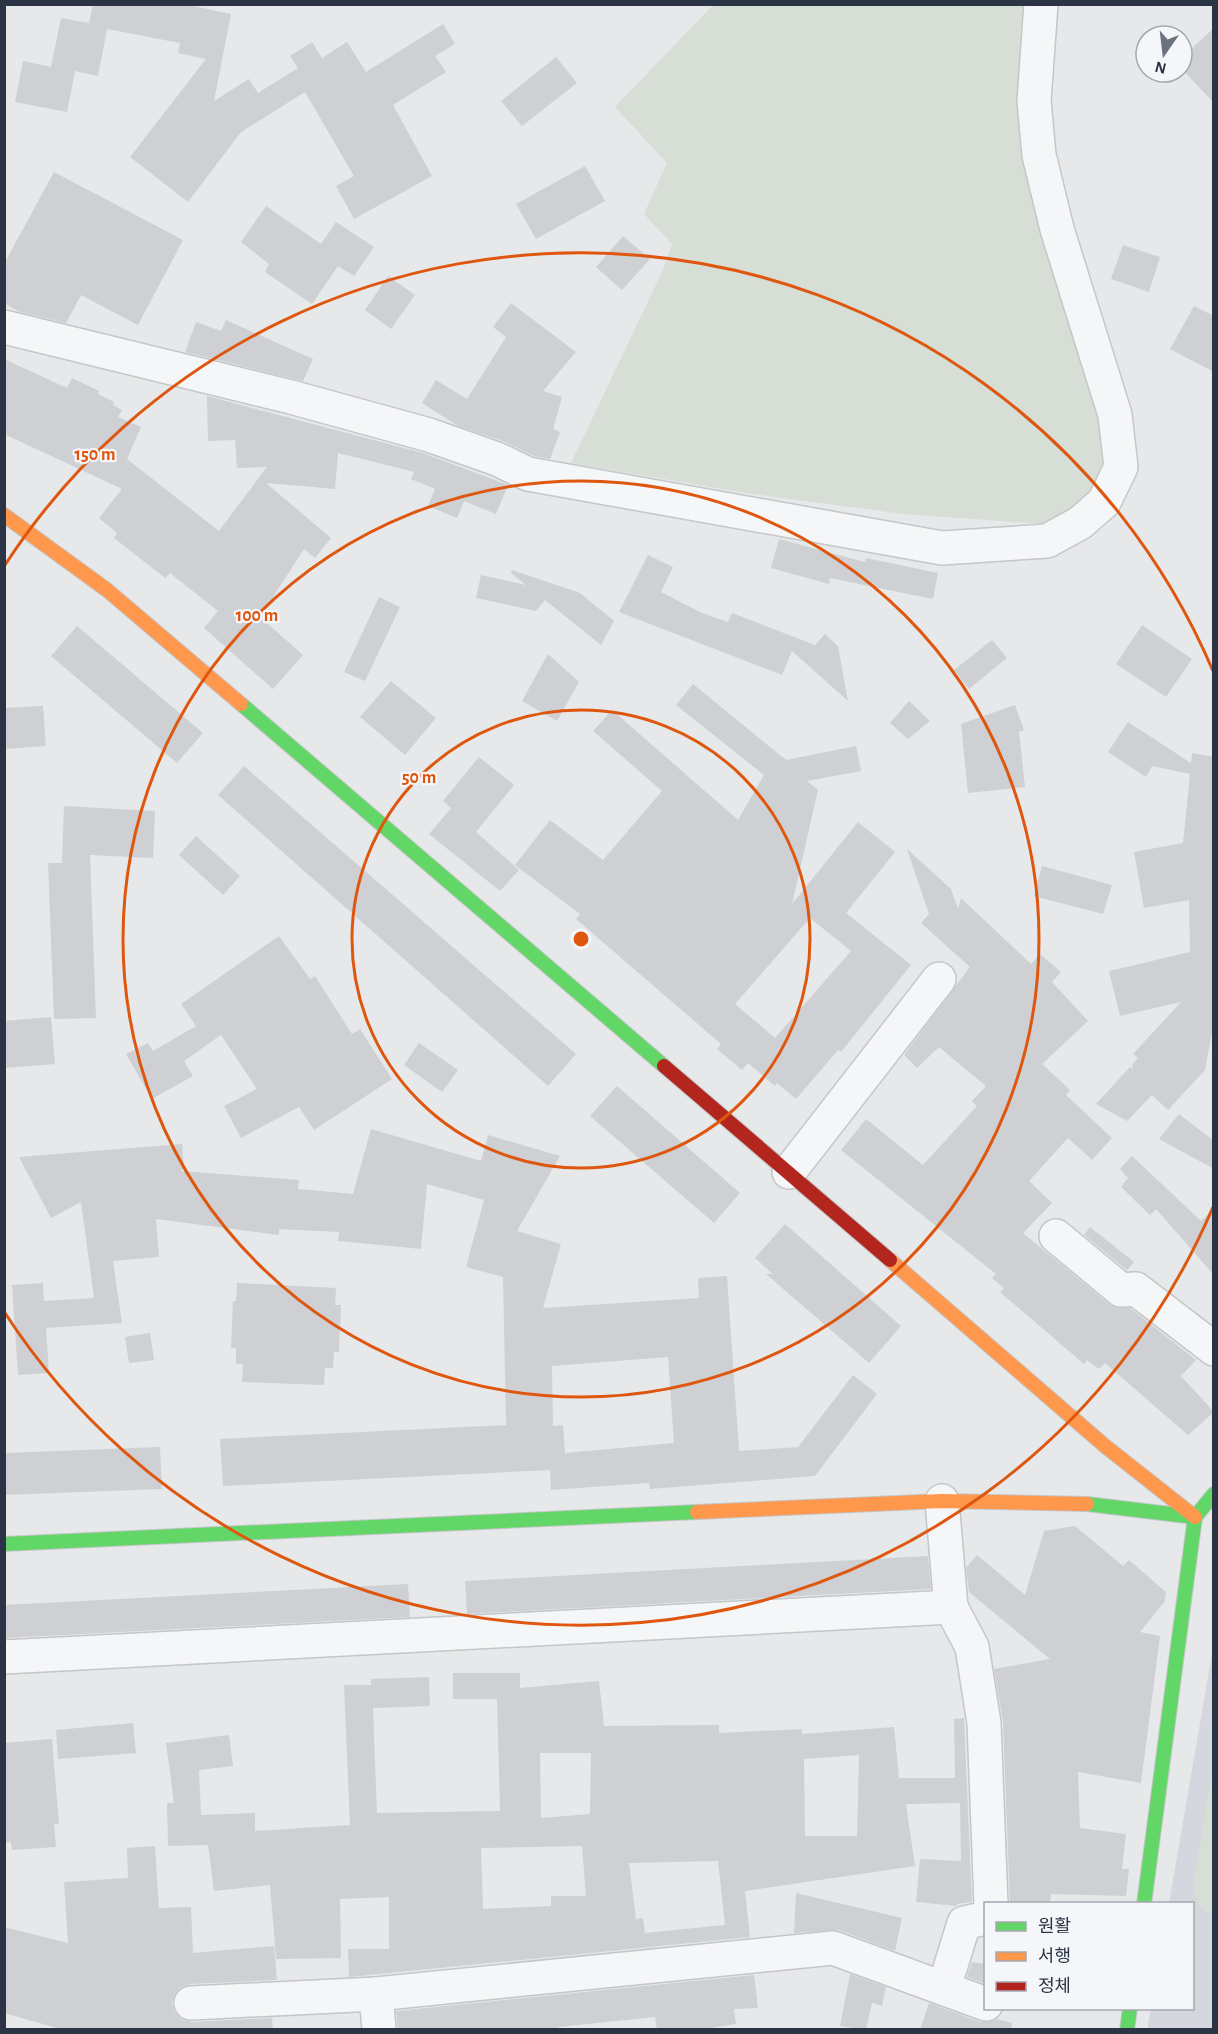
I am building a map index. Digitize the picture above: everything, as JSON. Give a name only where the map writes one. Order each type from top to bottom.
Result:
[{"type":"street","points":[[4,327],[291,397],[406,429],[497,459],[528,474],[942,548],[1047,541],[1080,523],[1104,502],[1121,467],[1115,415],[1060,239],[1039,154],[1034,101],[1041,4]]},
{"type":"street","points":[[4,515],[107,590],[789,1172],[1105,1446],[1195,1517]]},
{"type":"street","points":[[789,1172],[939,979]]},
{"type":"street","points":[[1056,1236],[1121,1290],[1136,1289],[1214,1349]]},
{"type":"street","points":[[1144,1902],[1195,1517],[1214,1494]]},
{"type":"street","points":[[4,1544],[942,1501],[1074,1503],[1195,1517]]},
{"type":"street","points":[[942,1501],[951,1607],[972,1647],[984,1723],[991,1902]]},
{"type":"street","points":[[4,1657],[951,1607]]},
{"type":"street","points":[[944,1988],[964,1923],[984,1918]]},
{"type":"street","points":[[191,2003],[376,1994],[833,1948],[984,2003]]},
{"type":"street","points":[[376,1994],[379,2030]]},
{"type":"street","points":[[1127,2030],[1130,2010]]},
{"type":"shaded area","points":[[713,5],[1027,5],[1020,135],[1042,227],[1101,402],[1105,467],[1094,494],[1077,511],[1042,524],[904,514],[746,493],[571,463],[663,270],[672,244],[644,214],[667,163],[615,107]]},
{"type":"shaded area","points":[[1213,1648],[1213,2029],[1147,2030],[1151,2010],[1194,2010],[1194,1902],[1169,1902]]},
{"type":"shaded area","points":[[1213,1765],[1213,1915],[1200,1906],[1194,1881]]},
{"type":"building","points":[[93,4],[184,4],[231,14],[214,101],[249,79],[258,93],[298,68],[290,56],[312,42],[322,58],[347,42],[366,72],[443,24],[455,44],[435,56],[446,72],[393,105],[432,176],[354,219],[336,186],[354,176],[305,92],[241,132],[188,202],[130,157],[206,59],[178,53],[180,43],[107,29],[98,76],[75,71],[67,112],[15,102],[23,61],[51,67],[61,18],[89,23]]},
{"type":"building","points":[[1214,28],[1214,103],[1194,82],[1194,46]]},
{"type":"building","points":[[556,57],[577,83],[522,126],[501,101]]},
{"type":"building","points":[[585,166],[605,201],[536,239],[516,204]]},
{"type":"building","points":[[54,172],[183,240],[138,325],[81,295],[66,323],[20,312],[4,303],[4,264]]},
{"type":"building","points":[[266,206],[321,244],[336,222],[374,247],[354,276],[338,266],[312,304],[265,272],[269,264],[241,242]]},
{"type":"building","points":[[623,236],[650,259],[622,290],[596,267]]},
{"type":"building","points":[[1123,245],[1160,257],[1149,292],[1111,279]]},
{"type":"building","points":[[388,276],[415,295],[391,329],[365,310]]},
{"type":"building","points":[[511,303],[576,352],[543,391],[562,397],[553,429],[560,432],[550,459],[534,456],[503,441],[458,426],[422,403],[436,380],[467,399],[506,337],[493,327]]},
{"type":"building","points":[[1194,306],[1214,316],[1214,372],[1170,349]]},
{"type":"building","points":[[226,320],[313,359],[303,381],[185,352],[196,322],[221,331]]},
{"type":"building","points":[[4,359],[67,388],[72,378],[99,391],[98,394],[114,402],[113,405],[122,410],[118,417],[141,427],[127,459],[219,531],[267,467],[237,468],[235,440],[208,441],[207,396],[423,453],[508,485],[496,514],[464,501],[457,518],[428,506],[435,489],[411,479],[414,472],[338,453],[335,489],[266,483],[331,538],[315,558],[304,549],[260,617],[303,655],[273,689],[204,628],[218,611],[170,573],[165,578],[114,538],[117,533],[99,518],[122,489],[4,434]]},
{"type":"building","points":[[779,539],[865,562],[866,558],[938,573],[933,599],[830,578],[829,584],[771,568]]},
{"type":"building","points":[[648,555],[673,567],[661,592],[702,613],[728,622],[732,613],[815,645],[825,634],[838,646],[848,701],[792,651],[782,675],[619,612]]},
{"type":"building","points":[[512,570],[580,593],[614,621],[601,645],[545,600],[536,611],[476,598],[481,575],[526,585],[511,573]]},
{"type":"building","points":[[379,597],[400,607],[365,681],[344,672]]},
{"type":"building","points":[[1142,625],[1192,659],[1166,697],[1116,664]]},
{"type":"building","points":[[77,626],[203,733],[177,763],[51,656]]},
{"type":"building","points":[[992,640],[1007,658],[969,689],[954,670]]},
{"type":"building","points":[[548,654],[579,682],[557,721],[522,701]]},
{"type":"building","points":[[391,681],[436,718],[405,755],[360,717]]},
{"type":"building","points":[[693,684],[786,760],[856,746],[861,771],[807,781],[818,790],[792,904],[858,822],[895,852],[846,913],[911,965],[841,1052],[838,1050],[796,1099],[777,1083],[775,1086],[748,1063],[742,1070],[717,1049],[721,1044],[576,919],[580,914],[515,865],[550,820],[603,860],[662,791],[593,731],[612,710],[738,820],[764,775],[676,705]],"holes":[[[810,918],[851,951],[775,1038],[735,1004]]]},
{"type":"building","points":[[909,701],[930,721],[908,739],[890,723]]},
{"type":"building","points":[[1015,705],[1024,730],[1019,732],[1025,787],[968,793],[961,724]]},
{"type":"building","points":[[43,706],[46,746],[4,749],[4,708]]},
{"type":"building","points":[[1128,722],[1191,763],[1192,753],[1214,757],[1214,1021],[1205,1070],[1168,1110],[1152,1095],[1127,1121],[1096,1104],[1130,1067],[1133,1070],[1132,1065],[1138,1058],[1133,1054],[1181,1002],[1120,1016],[1109,971],[1190,952],[1189,900],[1144,908],[1134,852],[1183,843],[1190,774],[1152,766],[1146,777],[1108,752]]},
{"type":"building","points":[[479,757],[514,785],[476,832],[519,870],[500,891],[429,834],[451,808],[443,801]]},
{"type":"building","points":[[244,766],[576,1054],[548,1086],[218,795]]},
{"type":"building","points":[[64,806],[155,811],[153,858],[90,855],[96,1018],[54,1019],[48,863],[62,863]]},
{"type":"building","points":[[196,836],[240,876],[223,895],[179,855]]},
{"type":"building","points":[[907,849],[951,889],[958,909],[961,898],[1031,964],[1040,954],[1061,972],[1052,982],[1088,1021],[1042,1064],[1070,1090],[1066,1095],[1112,1138],[1092,1160],[1068,1138],[1029,1181],[1052,1203],[1023,1233],[1109,1304],[1130,1308],[1196,1360],[1181,1376],[1214,1412],[1188,1435],[1105,1363],[1099,1369],[1087,1360],[1084,1364],[1000,1292],[1004,1288],[992,1278],[996,1274],[841,1150],[866,1119],[923,1165],[977,1106],[972,1101],[986,1086],[939,1047],[917,1068],[904,1055],[970,967],[921,923],[929,914]]},
{"type":"building","points":[[1042,866],[1112,885],[1103,914],[1034,896]]},
{"type":"building","points":[[279,936],[310,979],[315,976],[352,1034],[360,1029],[392,1079],[314,1130],[299,1107],[241,1138],[224,1106],[257,1089],[221,1035],[184,1061],[193,1076],[152,1099],[126,1054],[148,1043],[153,1051],[196,1026],[181,1004]]},
{"type":"building","points":[[51,1017],[55,1064],[4,1068],[4,1021]]},
{"type":"building","points":[[419,1043],[458,1070],[442,1092],[404,1065]]},
{"type":"building","points":[[617,1086],[740,1193],[714,1223],[590,1116]]},
{"type":"building","points":[[1179,1114],[1214,1141],[1214,1169],[1159,1139]]},
{"type":"building","points":[[371,1129],[481,1161],[488,1135],[560,1156],[517,1231],[561,1244],[543,1308],[699,1298],[698,1278],[727,1276],[739,1451],[798,1447],[853,1375],[877,1394],[815,1476],[650,1489],[649,1483],[551,1490],[550,1470],[223,1486],[220,1439],[506,1425],[503,1277],[466,1267],[484,1200],[427,1184],[421,1249],[338,1241],[339,1232],[279,1229],[279,1235],[156,1219],[159,1257],[113,1261],[122,1323],[46,1328],[49,1373],[18,1375],[12,1285],[43,1283],[44,1301],[94,1298],[81,1202],[51,1218],[19,1157],[182,1144],[184,1169],[180,1171],[299,1180],[298,1189],[353,1194]],"holes":[[[668,1357],[674,1443],[565,1453],[563,1425],[553,1426],[552,1366]]]},
{"type":"building","points":[[1132,1156],[1201,1221],[1214,1209],[1214,1275],[1156,1209],[1150,1215],[1121,1187],[1128,1178],[1120,1169]]},
{"type":"building","points":[[785,1224],[901,1326],[869,1363],[766,1274],[773,1274],[755,1258]]},
{"type":"building","points":[[1090,1227],[1134,1262],[1127,1270],[1084,1235]]},
{"type":"building","points":[[237,1283],[336,1288],[335,1305],[341,1305],[339,1352],[334,1352],[333,1368],[325,1368],[324,1385],[242,1382],[243,1364],[236,1364],[236,1348],[231,1348],[233,1301],[236,1301]]},
{"type":"building","points":[[150,1333],[154,1360],[129,1363],[125,1337]]},
{"type":"building","points":[[160,1447],[162,1489],[4,1495],[4,1453]]},
{"type":"building","points":[[1075,1526],[1123,1566],[1129,1560],[1166,1592],[1165,1601],[1140,1632],[1160,1636],[1141,1783],[1078,1772],[1080,1828],[1126,1834],[1122,1869],[1129,1869],[1126,1896],[1051,1894],[1050,1902],[1010,1902],[1003,1722],[994,1669],[1050,1659],[969,1592],[966,1568],[977,1555],[1025,1595],[1044,1531]]},
{"type":"building","points":[[928,1556],[931,1589],[467,1614],[465,1581]]},
{"type":"building","points":[[408,1584],[410,1617],[4,1638],[4,1605]]},
{"type":"building","points":[[453,1673],[520,1673],[520,1688],[599,1681],[604,1726],[719,1725],[719,1733],[802,1729],[802,1734],[894,1727],[899,1778],[955,1778],[954,1719],[964,1718],[972,1902],[957,1904],[957,1906],[916,1902],[920,1859],[961,1861],[960,1803],[906,1804],[915,1866],[745,1891],[750,1937],[349,1977],[348,1949],[389,1949],[389,1897],[340,1899],[341,1958],[276,1959],[270,1885],[214,1891],[208,1845],[168,1846],[167,1803],[174,1803],[166,1743],[229,1735],[233,1766],[199,1770],[201,1815],[255,1813],[255,1831],[350,1825],[344,1685],[371,1685],[371,1679],[429,1677],[430,1706],[373,1708],[377,1813],[500,1811],[497,1699],[453,1699]],"holes":[[[540,1753],[591,1753],[590,1814],[541,1818]],[[859,1755],[857,1836],[805,1836],[804,1759]],[[582,1846],[586,1896],[551,1896],[551,1906],[483,1909],[481,1848]],[[718,1861],[725,1925],[645,1933],[643,1918],[636,1919],[629,1863]]]},
{"type":"building","points":[[133,1723],[136,1753],[58,1759],[56,1730]]},
{"type":"building","points":[[52,1739],[59,1824],[54,1824],[56,1847],[12,1850],[11,1842],[4,1843],[4,1743]]},
{"type":"building","points":[[155,1846],[159,1908],[191,1907],[193,1953],[274,1946],[277,1980],[190,1984],[181,1987],[175,1994],[172,2003],[175,2013],[182,2019],[192,2022],[272,2018],[273,2030],[64,2030],[4,2013],[4,1927],[68,1943],[64,1882],[128,1878],[127,1848]]},
{"type":"building","points":[[796,1893],[902,1918],[895,1951],[839,1930],[794,1933]]},
{"type":"building","points":[[972,1962],[984,1964],[984,1983],[967,1977]]},
{"type":"building","points":[[850,1974],[886,1987],[882,2006],[872,2003],[866,2030],[840,2026]]},
{"type":"building","points":[[754,1975],[758,2008],[734,2009],[736,2024],[697,2030],[657,2030],[655,2017],[558,2027],[559,2030],[398,2030],[396,2011]]},
{"type":"building","points":[[929,2003],[980,2022],[997,2019],[1012,2023],[1011,2030],[920,2030]]},
{"type":"traffic: fast","points":[[241,704],[664,1066]]},
{"type":"traffic: fast","points":[[1144,1902],[1195,1517],[1214,1494]]},
{"type":"traffic: fast","points":[[1087,1504],[1195,1517]]},
{"type":"traffic: fast","points":[[4,1544],[697,1512]]},
{"type":"traffic: fast","points":[[1127,2030],[1130,2010]]},
{"type":"traffic: slow","points":[[4,515],[107,590],[241,704]]},
{"type":"traffic: slow","points":[[890,1260],[1105,1446],[1195,1517]]},
{"type":"traffic: slow","points":[[697,1512],[942,1501],[1087,1504]]},
{"type":"traffic: jam","points":[[664,1066],[890,1260]]}]
